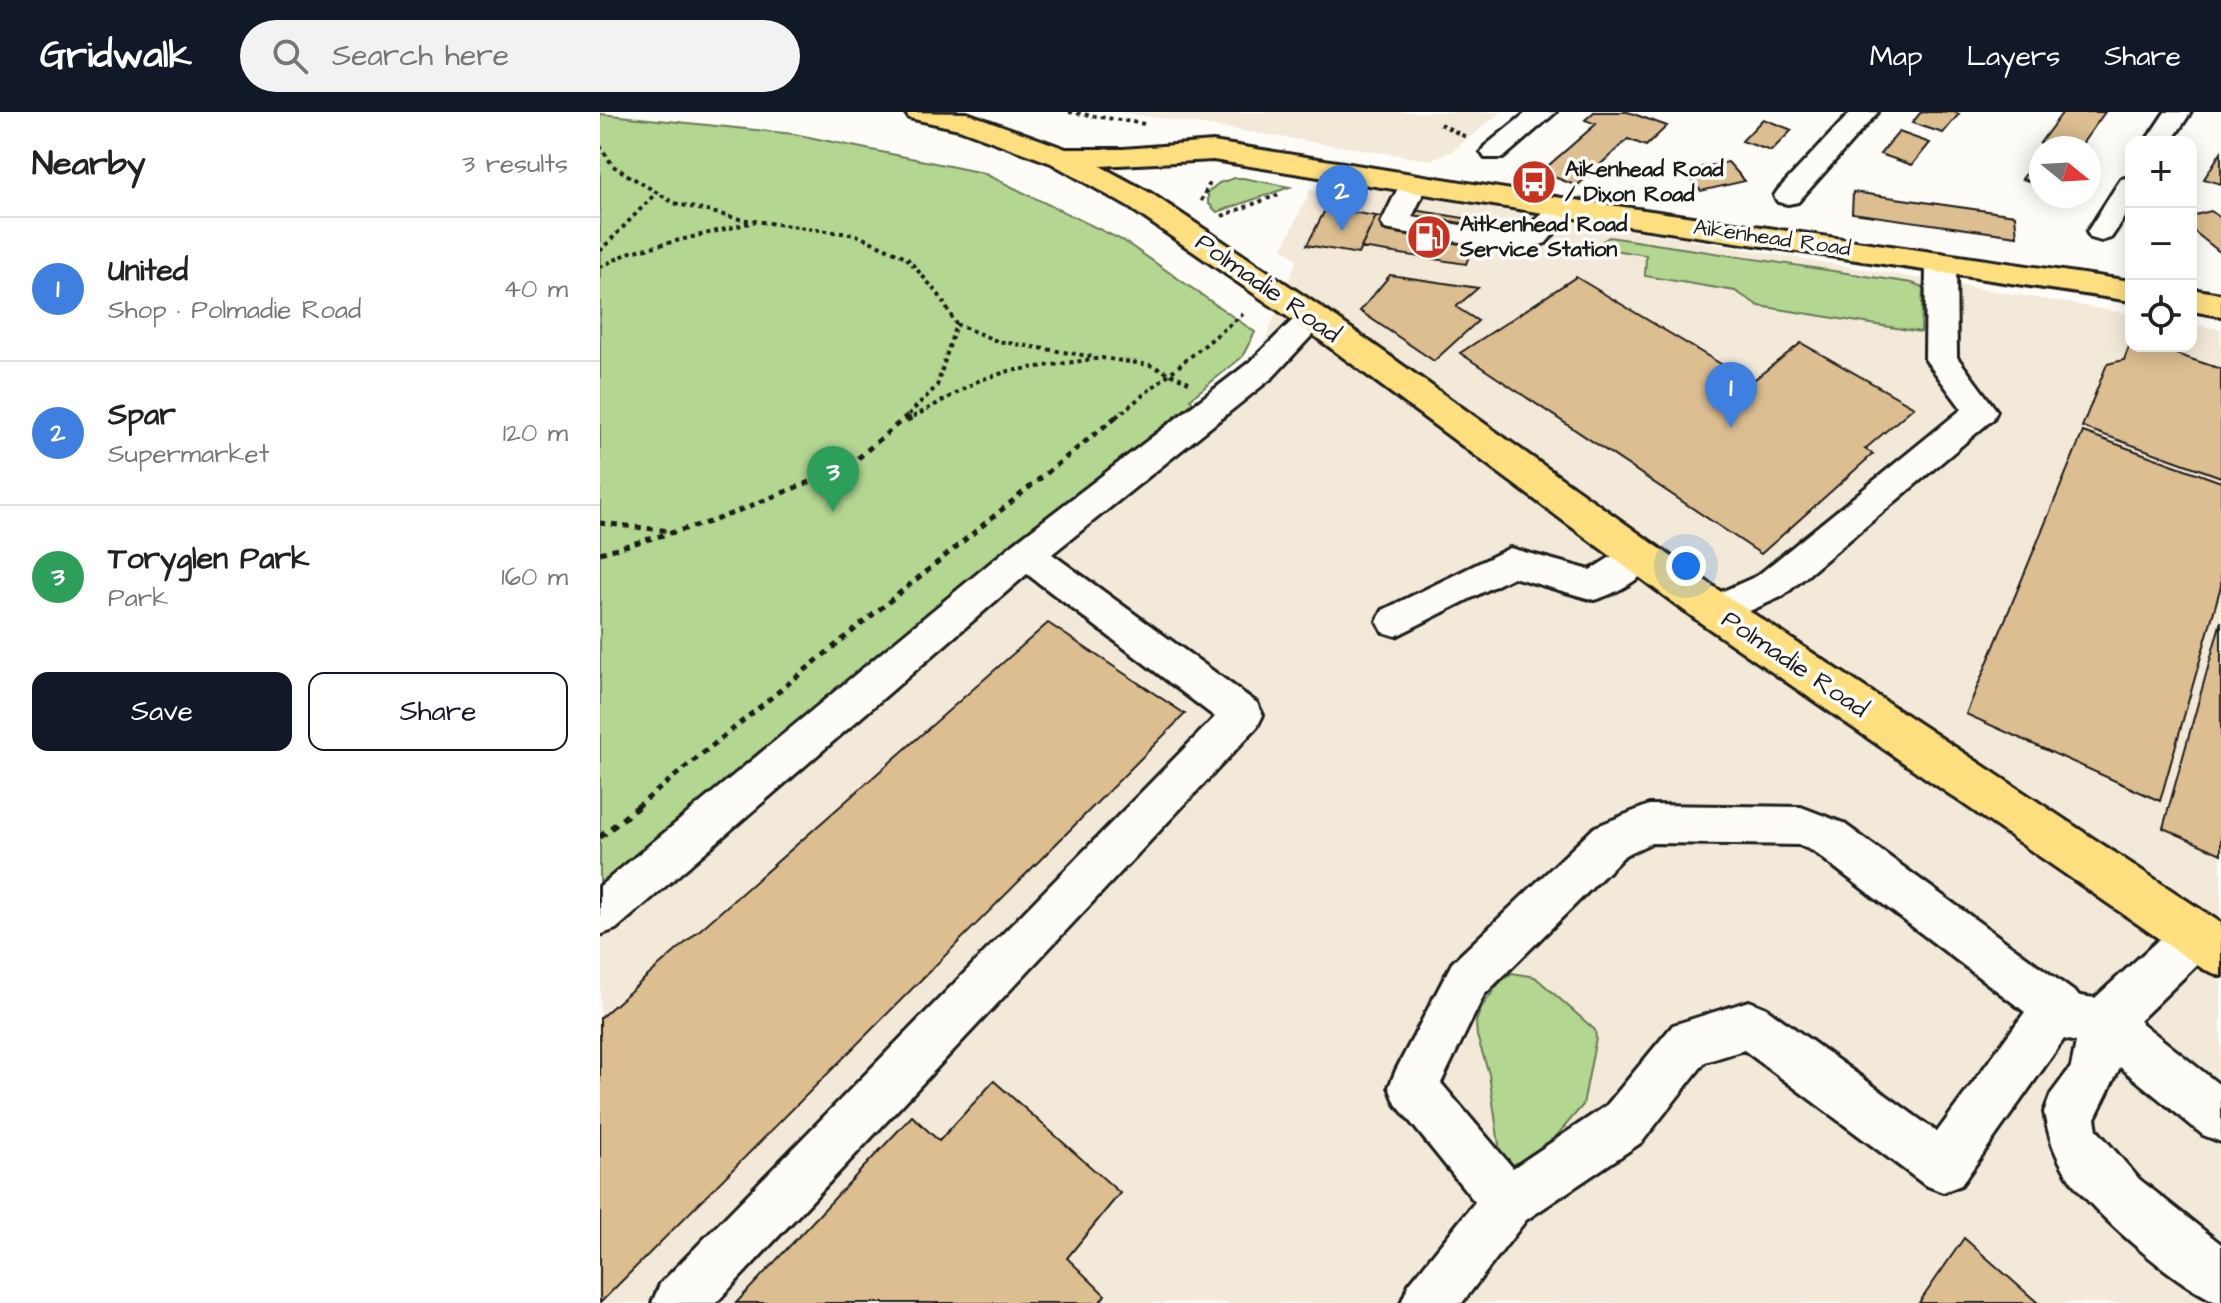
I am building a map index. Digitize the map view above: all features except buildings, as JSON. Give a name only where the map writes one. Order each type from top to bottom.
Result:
[{"type":"main road","name":"Aikenhead Road","points":[[919,112],[967,122],[1162,190],[1218,166],[1270,161]]},
{"type":"main road","name":"Aikenhead Road","points":[[1061,157],[1123,158],[1213,151],[1562,207],[2125,290]]},
{"type":"main road","name":"Polmadie Road","points":[[1162,190],[1313,318],[1716,611],[2209,944]]},
{"type":"main road","points":[[2197,301],[2221,305]]},
{"type":"street","points":[[1494,152],[1543,112]]},
{"type":"street","points":[[1788,196],[1865,112]]},
{"type":"street","points":[[2162,136],[2178,112]]},
{"type":"street","points":[[1414,184],[1389,239],[1486,254],[1536,237],[1562,207]]},
{"type":"street","points":[[2101,232],[2125,194]]},
{"type":"street","points":[[1716,611],[1770,586],[1981,411],[1941,359],[1941,262]]},
{"type":"street","points":[[600,914],[1026,554],[1262,369],[1313,318]]},
{"type":"street","points":[[679,1303],[1243,715],[1026,554]]},
{"type":"street","points":[[1396,621],[1510,562],[1594,586],[1641,556]]},
{"type":"street","points":[[1508,1202],[1413,1087],[1468,979],[1610,841],[1649,824],[1801,826],[1828,837],[2221,1117]]},
{"type":"street","points":[[1428,1303],[1508,1202],[1624,1124],[1690,1042],[1749,1025],[1943,1167],[2080,1015],[2209,944]]},
{"type":"street","points":[[2080,1015],[2097,1063],[2087,1091],[2069,1112],[2076,1141],[2095,1170],[2128,1202],[2221,1277]]},
{"type":"path","points":[[1092,116],[1097,112]]},
{"type":"path","points":[[600,146],[613,166],[674,203],[758,221],[856,235],[906,257],[939,295],[956,324],[997,341],[1150,365],[1224,400]]},
{"type":"path","points":[[600,251],[657,192]]},
{"type":"path","points":[[600,267],[631,252],[758,221]]},
{"type":"path","points":[[600,837],[1243,314]]},
{"type":"path","points":[[600,553],[713,521],[849,466],[898,426],[937,386],[956,324]]},
{"type":"path","points":[[898,426],[980,380],[1009,371],[1102,358]]},
{"type":"path","points":[[600,523],[675,532]]},
{"type":"shaded area","points":[[1119,112],[1502,112],[1452,151],[1430,160]]},
{"type":"shaded area","points":[[1339,181],[2125,313],[2125,352],[2197,352],[2197,325],[2221,329],[2221,1303],[600,1303],[600,887],[1261,351],[1297,259],[1283,248],[1310,190],[1329,193]]},
{"type":"green space","points":[[600,114],[794,134],[983,173],[1124,241],[1255,332],[1242,357],[1190,399],[1196,405],[600,889]]},
{"type":"green space","points":[[1235,178],[1290,187],[1217,212],[1208,203],[1208,192],[1219,183]]},
{"type":"green space","points":[[1609,237],[1912,283],[1923,287],[1921,332],[1759,306],[1735,291],[1645,276],[1646,255],[1594,247]]},
{"type":"green space","points":[[1512,973],[1535,977],[1595,1030],[1596,1038],[1583,1105],[1529,1168],[1514,1172],[1501,1159],[1489,1074],[1477,1036],[1476,1022],[1481,1008],[1499,983]]},
{"type":"place","name":"Aikenhead Road / Dixon Road","points":[[1534,182]]},
{"type":"place","name":"Spar","points":[[1342,231]]},
{"type":"place","name":"Aitkenhead Road Service Station","points":[[1429,237]]},
{"type":"place","name":"United","points":[[1731,428]]},
{"type":"place","name":"Toryglen Park","points":[[833,512]]}]
